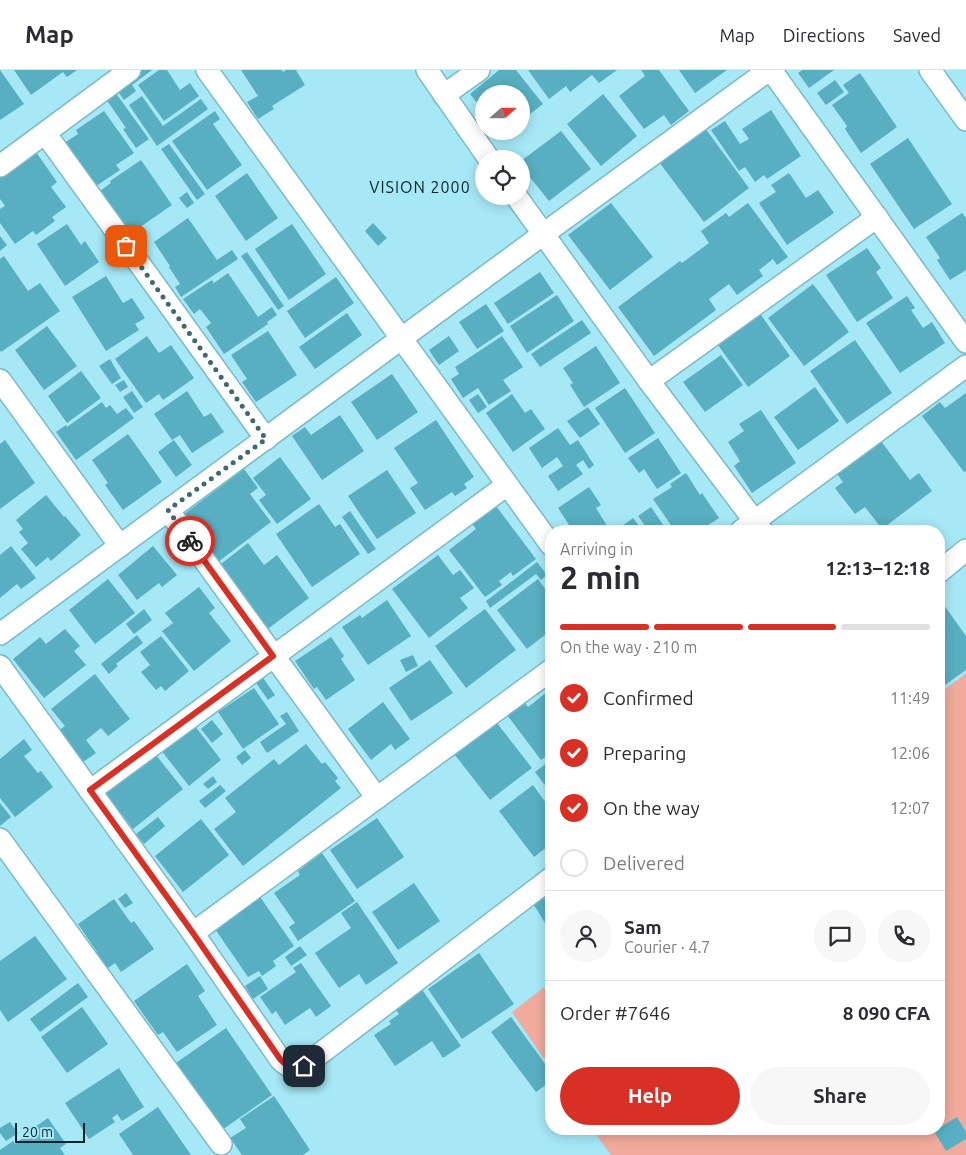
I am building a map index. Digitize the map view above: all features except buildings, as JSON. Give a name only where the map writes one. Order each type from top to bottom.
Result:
[{"type":"street","points":[[0,166],[130,70]]},
{"type":"street","points":[[206,70],[545,537]]},
{"type":"street","points":[[427,70],[483,150]]},
{"type":"street","points":[[444,94],[479,70]]},
{"type":"street","points":[[0,634],[542,235],[770,70],[966,342]]},
{"type":"street","points":[[930,70],[966,120]]},
{"type":"street","points":[[45,133],[266,439]]},
{"type":"street","points":[[522,205],[751,525]]},
{"type":"street","points":[[649,381],[877,217]]},
{"type":"street","points":[[757,525],[966,366]]},
{"type":"street","points":[[0,380],[120,546]]},
{"type":"street","points":[[90,790],[507,485]]},
{"type":"street","points":[[168,510],[377,798]]},
{"type":"street","points":[[945,567],[966,550]]},
{"type":"street","points":[[0,666],[193,933],[284,1063],[298,1068],[304,1066],[545,883]]},
{"type":"street","points":[[193,933],[545,674]]},
{"type":"street","points":[[0,839],[221,1144]]},
{"type":"shaded area","points":[[966,673],[966,1155],[611,1155],[596,1135],[945,1135],[945,689]]},
{"type":"shaded area","points":[[545,987],[545,1060],[512,1012]]},
{"type":"way so far","points":[[126,246],[266,439],[168,510],[190,541]]},
{"type":"district","name":"VISION 2000","points":[[420,187]]},
{"type":"route","points":[[190,541],[273,656],[90,790],[193,933],[280,1059],[290,1066],[298,1068],[304,1066]]}]
